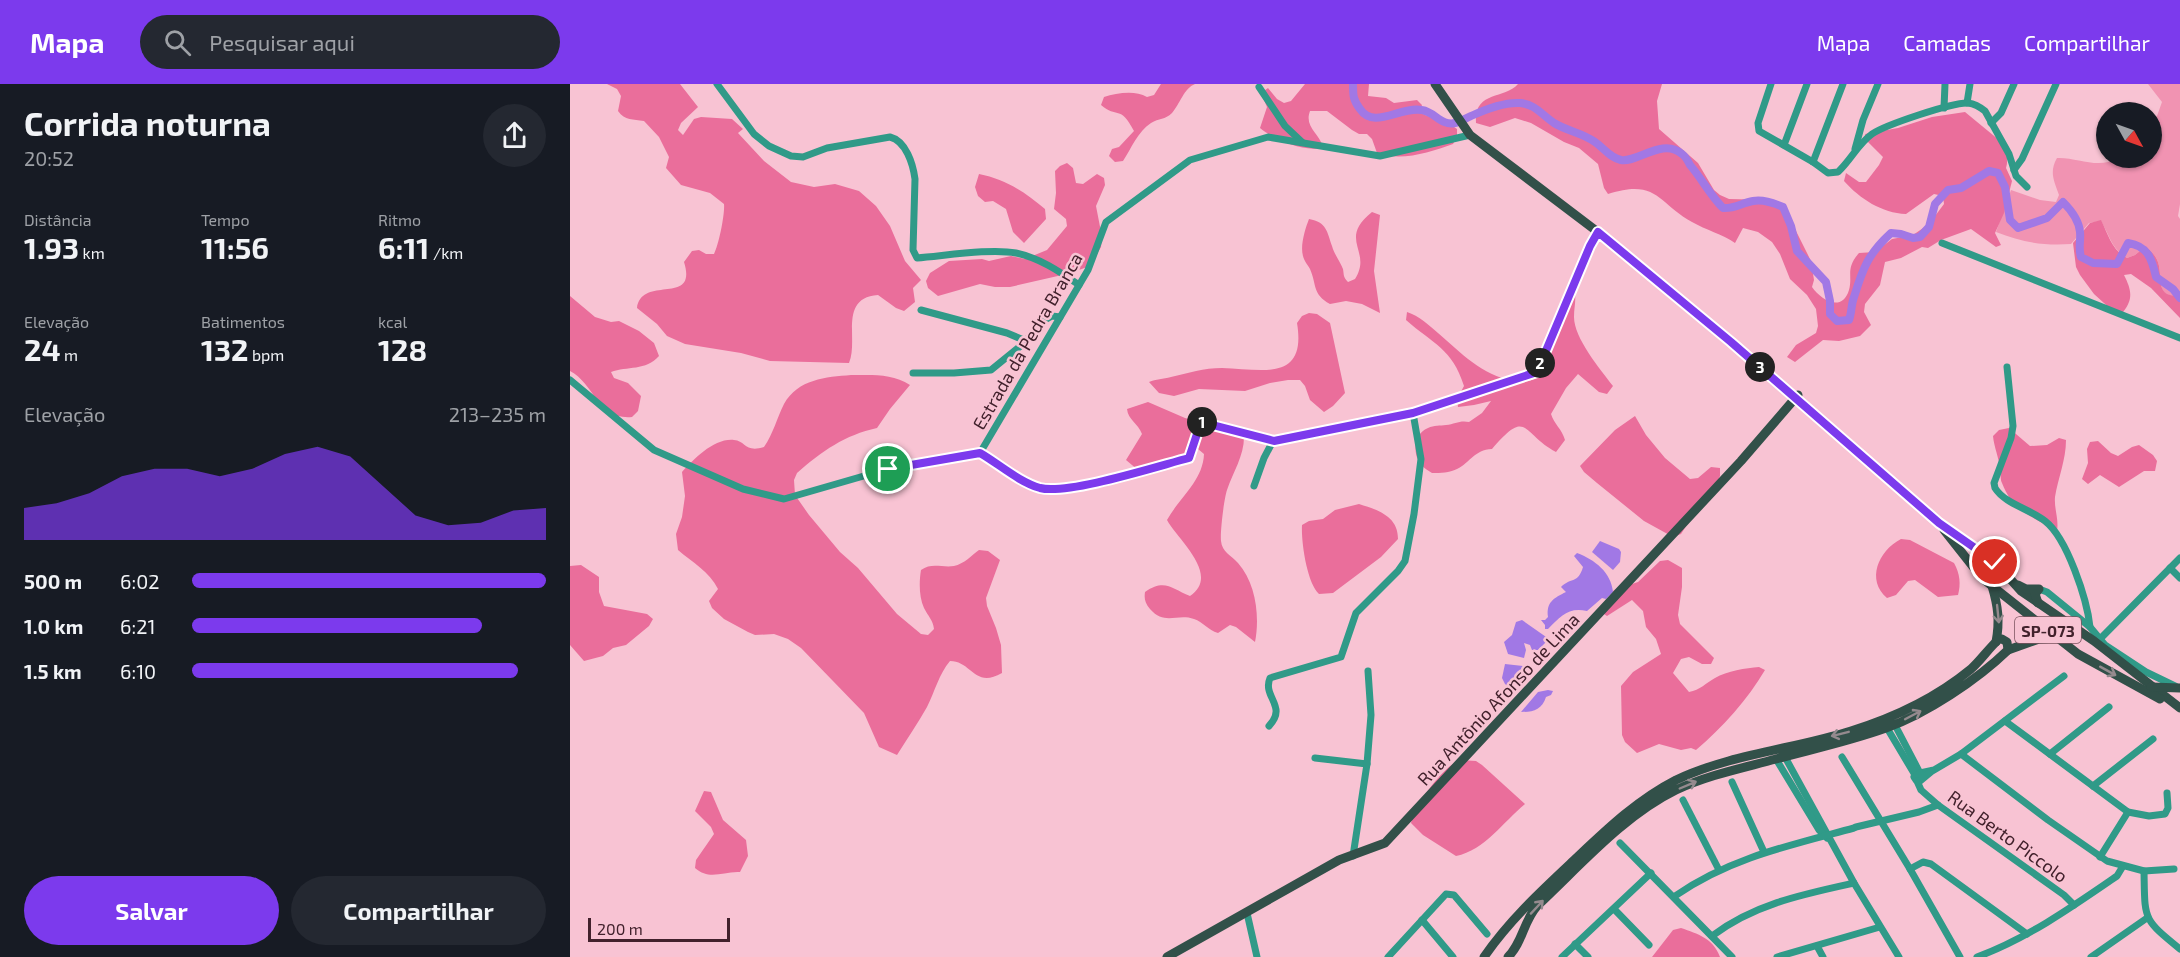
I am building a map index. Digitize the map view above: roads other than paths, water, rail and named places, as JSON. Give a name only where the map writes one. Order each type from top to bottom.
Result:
[{"type":"main road","points":[[1435,84],[1468,132],[1598,232],[1784,388],[1788,397],[1787,407],[1805,406],[1805,403],[1790,388],[1784,388]]},
{"type":"main road","name":"Rua Antônio Afonso de Lima","points":[[1167,957],[1339,860],[1385,843],[1701,505],[1797,396]]},
{"type":"main road","name":"SP-073","points":[[1805,406],[1939,523],[1980,551],[2038,604],[2089,639],[2180,709]]},
{"type":"main road","name":"SP-073","points":[[1939,523],[1982,578],[2078,654],[2180,709]]},
{"type":"main road","points":[[1982,578],[1984,567],[1989,565],[2003,571]]},
{"type":"main road","points":[[2016,585],[2026,589],[2039,589]]},
{"type":"main road","points":[[1992,586],[1999,616],[1996,642]]},
{"type":"main road","points":[[2038,604],[2035,594],[2039,589]]},
{"type":"main road","points":[[1508,957],[1523,936],[1529,917],[1537,906],[1622,827],[1660,799],[1686,786],[1719,774],[1891,726],[1956,690],[2007,650],[2039,639],[2058,638]]},
{"type":"main road","points":[[1484,957],[1491,953],[1509,924],[1531,901],[1620,817],[1655,792],[1678,780],[1718,765],[1850,732],[1902,712],[1969,670],[1999,639],[2005,640],[2008,645],[2007,650]]},
{"type":"main road","points":[[2078,654],[2090,651],[2089,639]]},
{"type":"main road","points":[[2151,687],[2180,688]]},
{"type":"main road","points":[[1509,924],[1517,927],[1523,936]]},
{"type":"street","points":[[717,84],[754,134],[769,146],[790,156],[802,157],[827,148],[890,137],[897,139],[904,147],[914,170],[912,243],[914,255],[917,258],[998,252],[1016,253],[1053,267],[1079,285]]},
{"type":"street","points":[[1771,84],[1758,123],[1759,131],[1828,173],[1838,172],[1873,134],[1902,120],[1967,103],[1979,106],[1987,114],[2020,182],[2027,187]]},
{"type":"street","points":[[1784,145],[1807,84]]},
{"type":"street","points":[[1813,162],[1843,84]]},
{"type":"street","points":[[1944,108],[1945,84]]},
{"type":"street","points":[[1967,103],[1970,84]]},
{"type":"street","points":[[1991,123],[1998,117],[2014,84]]},
{"type":"street","points":[[2014,170],[2022,159],[2055,84]]},
{"type":"street","points":[[1854,153],[1876,85]]},
{"type":"street","points":[[1259,87],[1285,126],[1304,143]]},
{"type":"street","points":[[1987,114],[2002,107]]},
{"type":"street","points":[[1863,120],[1873,134]]},
{"type":"street","name":"Estrada da Pedra Branca","points":[[570,380],[654,450],[742,489],[784,499],[888,469],[980,453],[1088,270],[1106,222],[1190,160],[1268,137],[1380,156],[1468,132]]},
{"type":"street","points":[[2010,158],[2026,148]]},
{"type":"street","points":[[980,453],[1026,482],[1041,488],[1058,489],[1189,458],[1201,422],[1274,441],[1413,413],[1537,372],[1598,232]]},
{"type":"street","points":[[1942,243],[2180,338]]},
{"type":"street","points":[[921,310],[1007,333],[1026,341]]},
{"type":"street","points":[[913,373],[954,373],[990,369],[1026,341],[1047,318],[1060,317]]},
{"type":"street","points":[[2007,367],[2013,426],[2011,438],[1994,483],[1995,488],[2002,495],[2045,521],[2054,530],[2073,568],[2083,596],[2090,627]]},
{"type":"street","points":[[1269,726],[1277,714],[1268,686],[1270,678],[1341,657],[1356,613],[1403,566],[1414,514],[1421,459],[1413,413]]},
{"type":"street","points":[[1254,486],[1264,458],[1274,441]]},
{"type":"street","points":[[2101,638],[2180,558]]},
{"type":"street","points":[[2170,568],[2180,578]]},
{"type":"street","points":[[2039,589],[2047,592],[2090,627],[2105,645],[2146,672],[2180,688]]},
{"type":"street","points":[[1353,856],[1367,764],[1371,715],[1368,671]]},
{"type":"street","points":[[1919,777],[1960,754],[2064,676]]},
{"type":"street","points":[[2050,754],[2109,707]]},
{"type":"street","points":[[2005,721],[2128,812],[2149,816],[2165,814],[2168,808],[2167,793]]},
{"type":"street","points":[[1891,726],[1919,777],[1925,794],[1924,805],[1919,812]]},
{"type":"street","points":[[2093,786],[2153,740]]},
{"type":"street","points":[[1960,754],[2048,820],[2114,864],[2144,871],[2174,869]]},
{"type":"street","points":[[1842,757],[1960,957]]},
{"type":"street","points":[[1315,758],[1367,764]]},
{"type":"street","points":[[1781,758],[1819,830],[1828,837],[1899,957]]},
{"type":"street","points":[[1732,782],[1764,852]]},
{"type":"street","name":"Rua Berto Piccolo","points":[[1925,794],[2064,895],[2074,905]]},
{"type":"street","points":[[1683,800],[1719,870]]},
{"type":"street","points":[[1674,896],[1719,870],[1764,852],[1828,837],[1855,827],[1919,812],[1938,805]]},
{"type":"street","points":[[2100,856],[2128,812]]},
{"type":"street","points":[[1620,843],[1732,957]]},
{"type":"street","points":[[1910,869],[1923,862],[1931,864],[2027,934]]},
{"type":"street","points":[[2110,880],[2114,864]]},
{"type":"street","points":[[1977,957],[2057,918],[2119,873],[2123,866]]},
{"type":"street","points":[[2144,871],[2147,918],[2180,949]]},
{"type":"street","points":[[1562,957],[1651,873]]},
{"type":"street","points":[[1712,936],[1731,922],[1756,910],[1778,902],[1854,883]]},
{"type":"street","points":[[1388,957],[1446,894],[1454,895],[1487,934]]},
{"type":"street","points":[[1615,909],[1649,945]]},
{"type":"street","points":[[1247,913],[1257,957]]},
{"type":"street","points":[[2091,957],[2147,918]]},
{"type":"street","points":[[1422,920],[1453,957]]},
{"type":"street","points":[[2014,924],[2018,939]]},
{"type":"street","points":[[1777,957],[1798,949],[1817,946],[1881,927]]},
{"type":"street","points":[[1575,944],[1588,957]]},
{"type":"street","points":[[1817,946],[1822,957]]},
{"type":"waterway","points":[[1353,84],[1356,103],[1366,115],[1372,117],[1422,110],[1446,123],[1455,123],[1495,106],[1520,103],[1534,108],[1559,126],[1590,139],[1617,159],[1627,160],[1659,149],[1675,150],[1685,157],[1723,208],[1757,201],[1783,207],[1791,226],[1797,251],[1826,282],[1830,314],[1837,321],[1849,320],[1853,300],[1864,270],[1872,255],[1891,233],[1913,238],[1920,237],[1929,227],[1935,204],[1948,190],[1961,188],[1989,171],[1998,173],[2005,187],[2010,220],[2018,228],[2047,218],[2063,202],[2072,212],[2078,224],[2081,257],[2093,263],[2117,264],[2128,243],[2140,247],[2148,254],[2156,277],[2173,289],[2180,298]]}]
